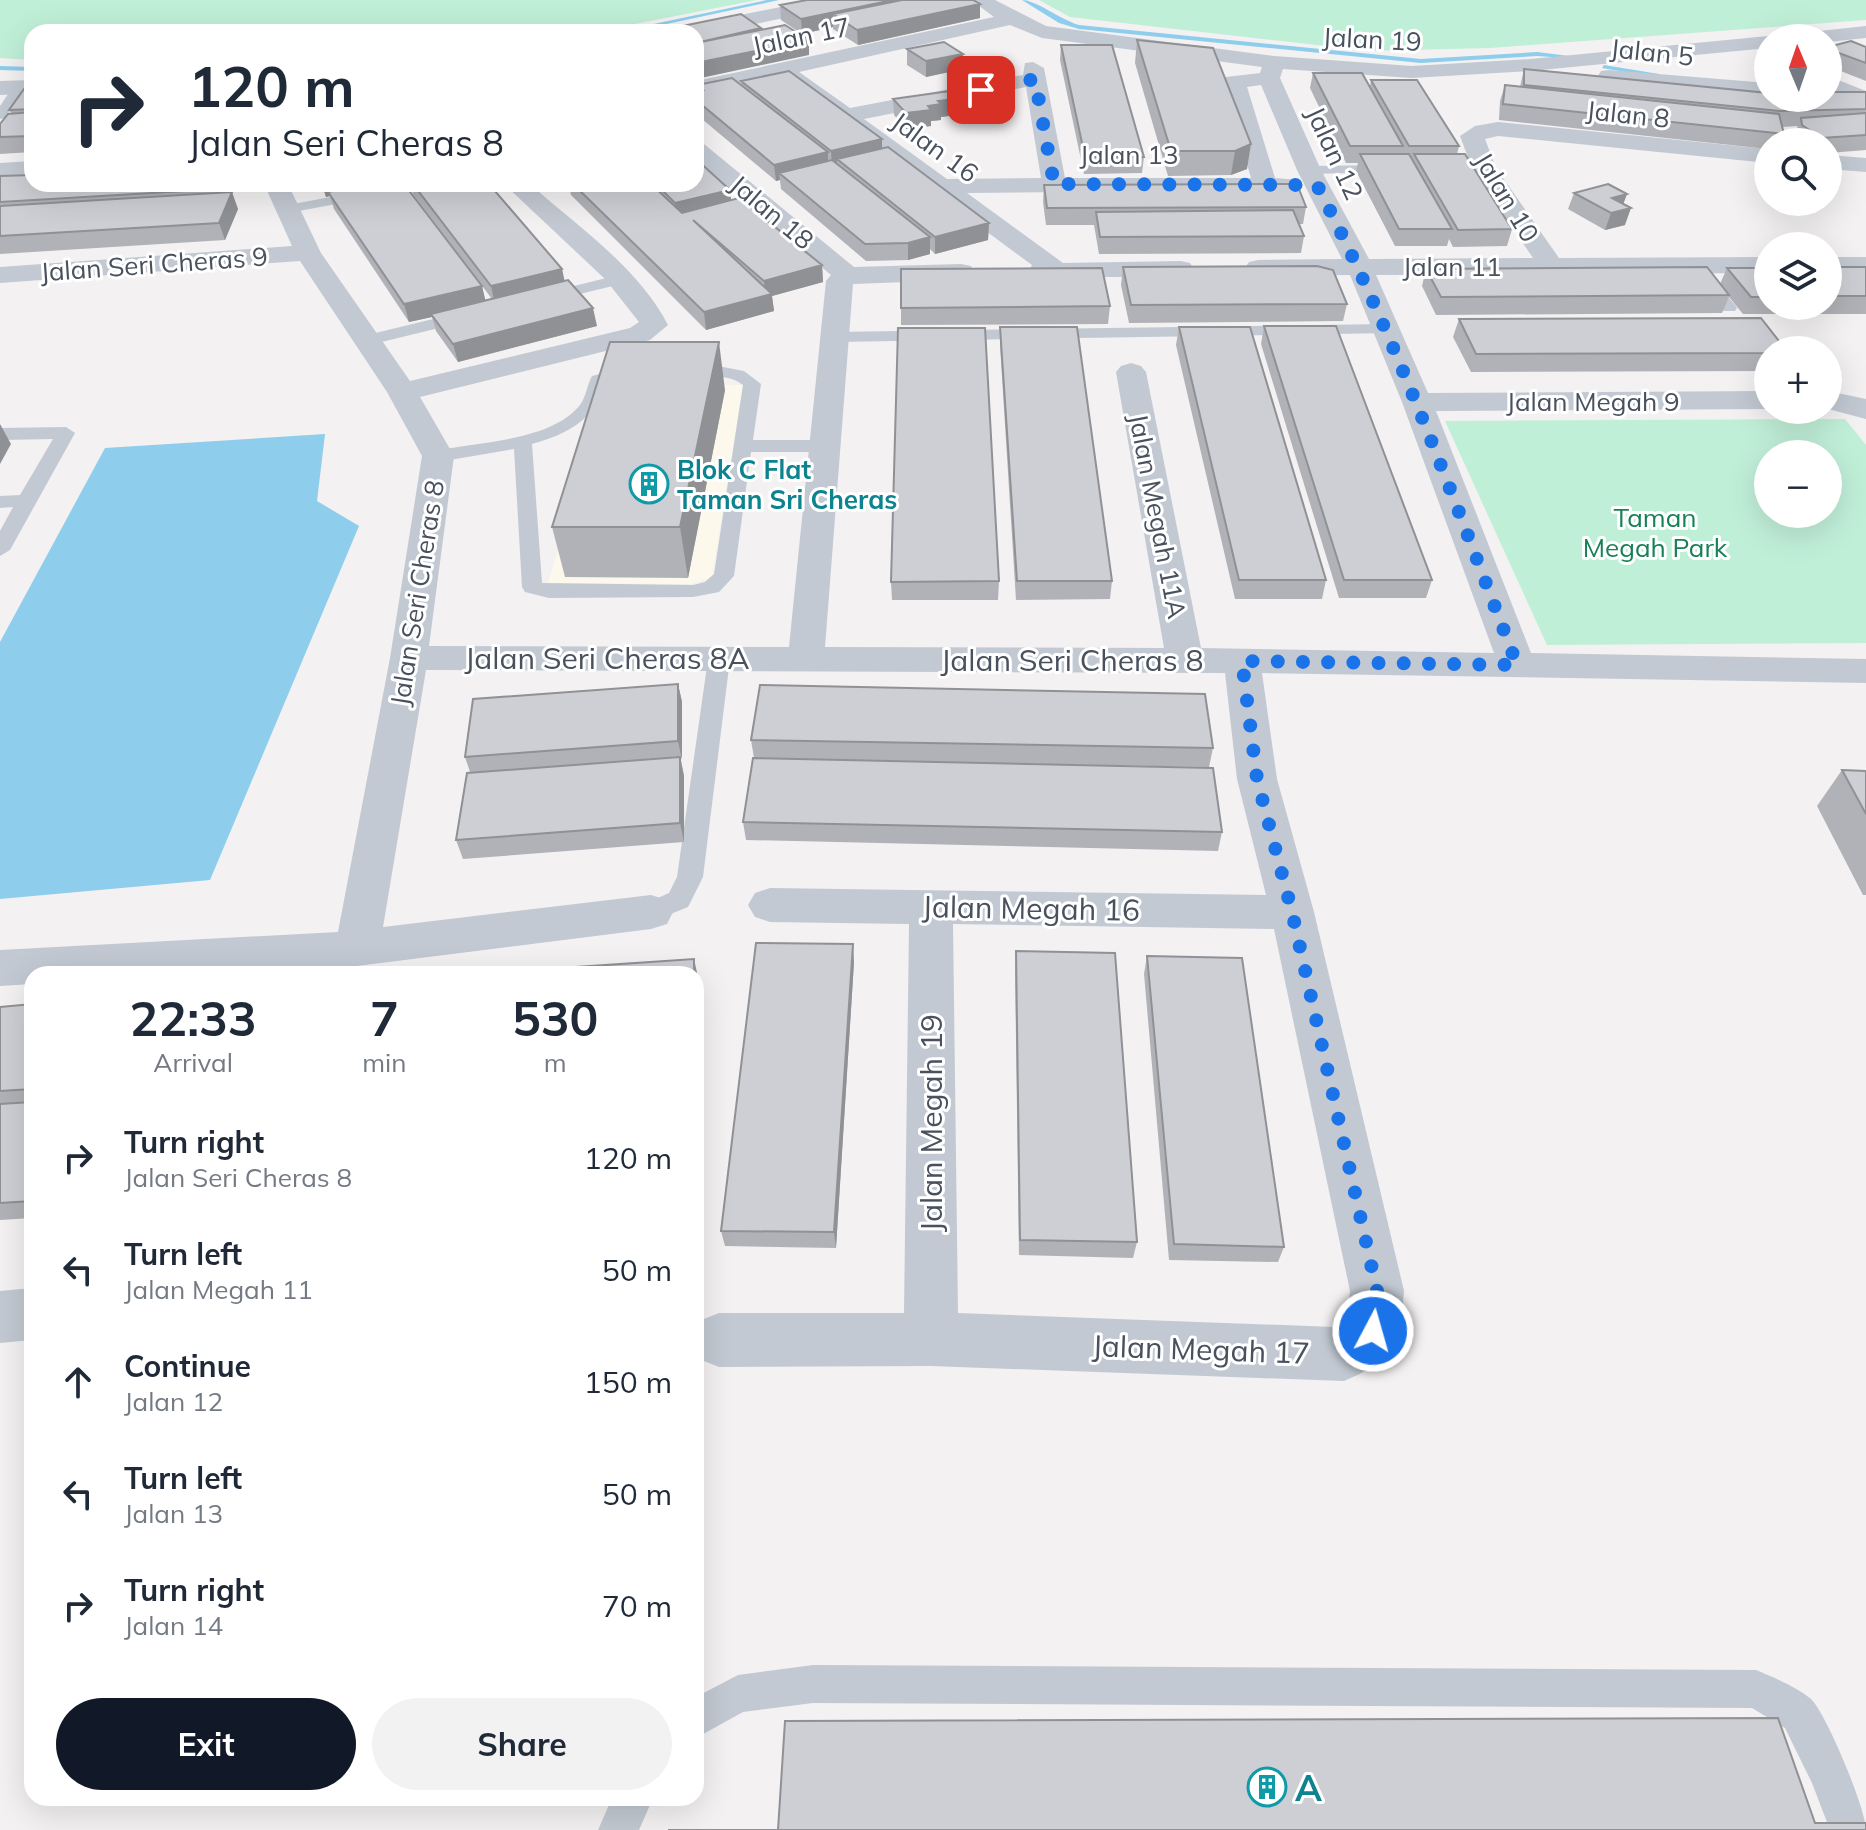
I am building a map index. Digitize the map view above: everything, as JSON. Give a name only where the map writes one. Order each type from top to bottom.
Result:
[{"type":"street","name":"Jalan 17","points":[[704,28],[844,0]]},
{"type":"street","name":"Jalan 19","points":[[981,0],[1012,19],[1042,32],[1271,70],[1412,72],[1531,65],[1754,43]]},
{"type":"street","name":"Jalan 17","points":[[704,86],[1012,19]]},
{"type":"street","points":[[1842,35],[1866,32]]},
{"type":"street","name":"Jalan 5","points":[[1738,45],[1754,52]]},
{"type":"street","name":"Jalan 5","points":[[1531,65],[1631,80],[1754,89]]},
{"type":"street","name":"Jalan 16","points":[[781,69],[1057,271]]},
{"type":"street","name":"Jalan 12","points":[[1271,70],[1313,177],[1359,266],[1417,402],[1517,665]]},
{"type":"street","points":[[1265,185],[1234,82],[1271,70]]},
{"type":"street","points":[[846,116],[1034,73],[1054,184]]},
{"type":"street","points":[[1842,89],[1866,99]]},
{"type":"street","name":"Jalan 8","points":[[1483,131],[1498,129],[1754,155]]},
{"type":"street","name":"Jalan 10","points":[[1483,131],[1472,136],[1477,168],[1551,266]]},
{"type":"street","name":"Jalan 18","points":[[704,156],[848,275]]},
{"type":"street","points":[[1842,164],[1864,167]]},
{"type":"street","points":[[0,170],[24,168]]},
{"type":"street","name":"Jalan 13","points":[[941,186],[1265,185],[1313,177]]},
{"type":"street","points":[[402,392],[640,334],[654,325],[651,314],[619,280],[525,192]]},
{"type":"street","name":"Jalan Seri Cheras 8","points":[[282,196],[308,253],[402,392],[438,456],[409,658],[357,948]]},
{"type":"street","name":"Jalan Seri Cheras 9","points":[[0,275],[308,253]]},
{"type":"street","name":"Jalan 11","points":[[1232,268],[1754,265]]},
{"type":"street","points":[[1842,265],[1866,265]]},
{"type":"street","points":[[1012,272],[1200,269]]},
{"type":"street","points":[[806,658],[840,281],[848,275],[983,272]]},
{"type":"street","name":"Jalan Megah 11A","points":[[1131,372],[1185,660]]},
{"type":"street","name":"Jalan Megah 9","points":[[1417,402],[1754,400]]},
{"type":"street","points":[[1842,402],[1866,410]]},
{"type":"street","name":"Jalan Seri Cheras 8A","points":[[409,658],[806,658]]},
{"type":"street","name":"Jalan Seri Cheras 8","points":[[806,658],[1185,660],[1866,671]]},
{"type":"street","name":"Jalan Megah 17","points":[[719,1340],[931,1339],[1344,1354],[1373,1331],[1377,1291],[1292,912],[1257,779],[1242,661]]},
{"type":"street","name":"Jalan Megah 16","points":[[770,905],[1292,912]]},
{"type":"street","name":"Jalan Megah 19","points":[[931,906],[931,1339]]},
{"type":"street","points":[[36,966],[357,948],[651,912]]},
{"type":"street","points":[[0,968],[24,967]]},
{"type":"street","points":[[0,1317],[24,1315]]},
{"type":"lane","points":[[0,115],[17,87]]},
{"type":"lane","points":[[1313,177],[1401,168]]},
{"type":"lane","points":[[282,196],[329,192]]},
{"type":"lane","points":[[1692,266],[1729,308]]},
{"type":"lane","points":[[529,301],[619,280]]},
{"type":"lane","points":[[365,341],[484,312]]},
{"type":"lane","points":[[835,337],[1386,329]]},
{"type":"lane","points":[[438,456],[523,443],[588,408],[598,380],[611,374],[725,370],[744,375],[752,384],[724,576],[712,587],[693,591],[549,592],[532,587],[523,443]]},
{"type":"lane","points":[[0,434],[66,433],[1,544]]},
{"type":"lane","points":[[743,446],[827,446]]},
{"type":"lane","points":[[0,502],[26,501]]},
{"type":"lane","points":[[651,912],[679,900],[690,877],[719,659]]},
{"type":"lane","points":[[704,1714],[738,1694],[813,1684],[1756,1689],[1799,1714],[1829,1774],[1850,1830]]},
{"type":"lane","points":[[618,1830],[629,1806]]},
{"type":"shaded area","name":"Blok C Flat Taman Sri Cheras","points":[[609,384],[743,385],[712,577],[691,584],[548,583]]},
{"type":"green space","points":[[0,0],[757,0],[635,24],[24,24],[24,60],[0,58]]},
{"type":"green space","points":[[1039,0],[1866,0],[1866,20],[1754,24],[1754,28],[1490,48],[1370,51],[1070,17]]},
{"type":"green space","name":"Taman Megah Park","points":[[1754,419],[1754,424],[1842,424],[1842,419],[1845,419],[1866,445],[1866,643],[1547,645],[1445,421]]},
{"type":"water","points":[[325,434],[317,501],[359,526],[210,880],[0,899],[0,642],[105,448]]},
{"type":"building","points":[[807,0],[893,0],[801,19],[780,5]]},
{"type":"building","points":[[902,0],[973,0],[980,4],[857,30],[833,14]]},
{"type":"building","points":[[741,14],[761,28],[704,41],[704,24],[692,24]]},
{"type":"building","points":[[785,25],[809,40],[704,61],[704,41]]},
{"type":"building","points":[[1137,40],[1213,48],[1251,144],[1235,151],[1171,151]]},
{"type":"building","points":[[1851,41],[1866,47],[1866,63],[1842,54],[1842,43]]},
{"type":"building","points":[[944,42],[963,54],[926,61],[907,49]]},
{"type":"building","points":[[1061,45],[1112,45],[1144,157],[1085,157]]},
{"type":"building","points":[[1524,69],[1754,92],[1754,108],[1524,85]]},
{"type":"building","points":[[789,71],[882,139],[831,151],[741,81]]},
{"type":"building","points":[[1313,73],[1362,73],[1403,146],[1350,146]]},
{"type":"building","points":[[732,78],[828,152],[774,165],[704,107],[704,84]]},
{"type":"building","points":[[1371,80],[1417,80],[1459,146],[1409,146]]},
{"type":"building","points":[[1505,85],[1779,114],[1782,128],[1754,128],[1754,131],[1503,104]]},
{"type":"building","points":[[24,89],[24,109],[9,110]]},
{"type":"building","points":[[964,89],[971,97],[938,101],[941,104],[928,106],[931,110],[906,113],[893,99]]},
{"type":"building","points":[[1842,92],[1866,92],[1866,109],[1842,110]]},
{"type":"building","points":[[24,113],[24,136],[0,137],[0,124],[8,114]]},
{"type":"building","points":[[1866,113],[1866,135],[1842,137],[1842,128],[1806,128],[1802,125],[1801,118]]},
{"type":"building","points":[[888,147],[989,223],[935,237],[837,159]]},
{"type":"building","points":[[1360,154],[1409,154],[1452,229],[1399,229]]},
{"type":"building","points":[[1414,154],[1465,154],[1512,229],[1458,230]]},
{"type":"building","points":[[832,160],[930,237],[908,243],[865,244],[779,173]]},
{"type":"building","points":[[704,166],[730,190],[675,203],[664,192],[704,192]]},
{"type":"building","points":[[24,175],[24,192],[168,192],[0,202],[0,176]]},
{"type":"building","points":[[1297,184],[1306,207],[1047,208],[1044,185]]},
{"type":"building","points":[[1608,184],[1627,194],[1612,198],[1631,208],[1611,213],[1574,193]]},
{"type":"building","points":[[232,192],[219,223],[0,236],[0,206]]},
{"type":"building","points":[[328,192],[410,192],[482,286],[404,304]]},
{"type":"building","points":[[419,192],[496,192],[562,269],[491,286]]},
{"type":"building","points":[[581,192],[660,192],[682,213],[739,198],[822,265],[764,281],[693,220],[772,294],[704,312]]},
{"type":"building","points":[[1293,210],[1304,236],[1100,237],[1096,212]]},
{"type":"building","points":[[1317,266],[1333,270],[1347,304],[1131,305],[1123,267]]},
{"type":"building","points":[[1707,267],[1729,295],[1441,297],[1426,269]]},
{"type":"building","points":[[1842,267],[1866,267],[1866,296],[1842,296]]},
{"type":"building","points":[[1102,268],[1110,306],[901,308],[901,269]]},
{"type":"building","points":[[1727,268],[1754,268],[1754,297]]},
{"type":"building","points":[[568,280],[593,308],[453,344],[431,314]]},
{"type":"building","points":[[1754,318],[1763,320],[1775,336],[1754,336],[1754,353],[1476,354],[1459,319]]},
{"type":"building","points":[[1264,326],[1336,326],[1432,580],[1344,580]]},
{"type":"building","points":[[1000,327],[1077,327],[1112,581],[1017,581]]},
{"type":"building","points":[[1179,327],[1250,327],[1326,580],[1239,580]]},
{"type":"building","points":[[898,328],[985,328],[999,581],[891,582]]},
{"type":"building","points":[[610,342],[719,342],[680,527],[552,527]]},
{"type":"building","points":[[678,684],[678,741],[465,757],[473,699]]},
{"type":"building","points":[[760,685],[1205,694],[1213,748],[751,740]]},
{"type":"building","points":[[680,757],[680,823],[456,840],[467,773]]},
{"type":"building","points":[[753,758],[1213,768],[1222,832],[743,822]]},
{"type":"building","points":[[1842,770],[1866,771],[1866,814]]},
{"type":"building","points":[[756,943],[853,944],[834,1232],[721,1231]]},
{"type":"building","points":[[1016,951],[1115,953],[1137,1242],[1020,1240]]},
{"type":"building","points":[[1147,956],[1242,958],[1284,1247],[1174,1244]]},
{"type":"building","points":[[694,959],[694,966],[591,966]]},
{"type":"building","points":[[24,1005],[24,1090],[0,1091],[0,1007]]},
{"type":"building","points":[[24,1102],[24,1202],[0,1203],[0,1104]]},
{"type":"building","name":"A","points":[[1778,1718],[1815,1823],[1866,1823],[1866,1830],[778,1830],[785,1721]]},
{"type":"waterway","points":[[658,24],[776,0]]},
{"type":"waterway","points":[[1025,0],[1061,22],[1079,27],[1421,61],[1537,54],[1566,56]]},
{"type":"waterway","points":[[1604,67],[1659,76]]},
{"type":"waterway","points":[[0,68],[24,69]]},
{"type":"place","name":"Blok C Flat Taman Sri Cheras","points":[[649,484]]},
{"type":"place","name":"A","points":[[1267,1787]]},
{"type":"route","points":[[981,90],[1035,79],[1054,184],[1317,185],[1359,266],[1417,402],[1517,665],[1242,661],[1257,779],[1292,912],[1377,1291],[1373,1331]]}]
